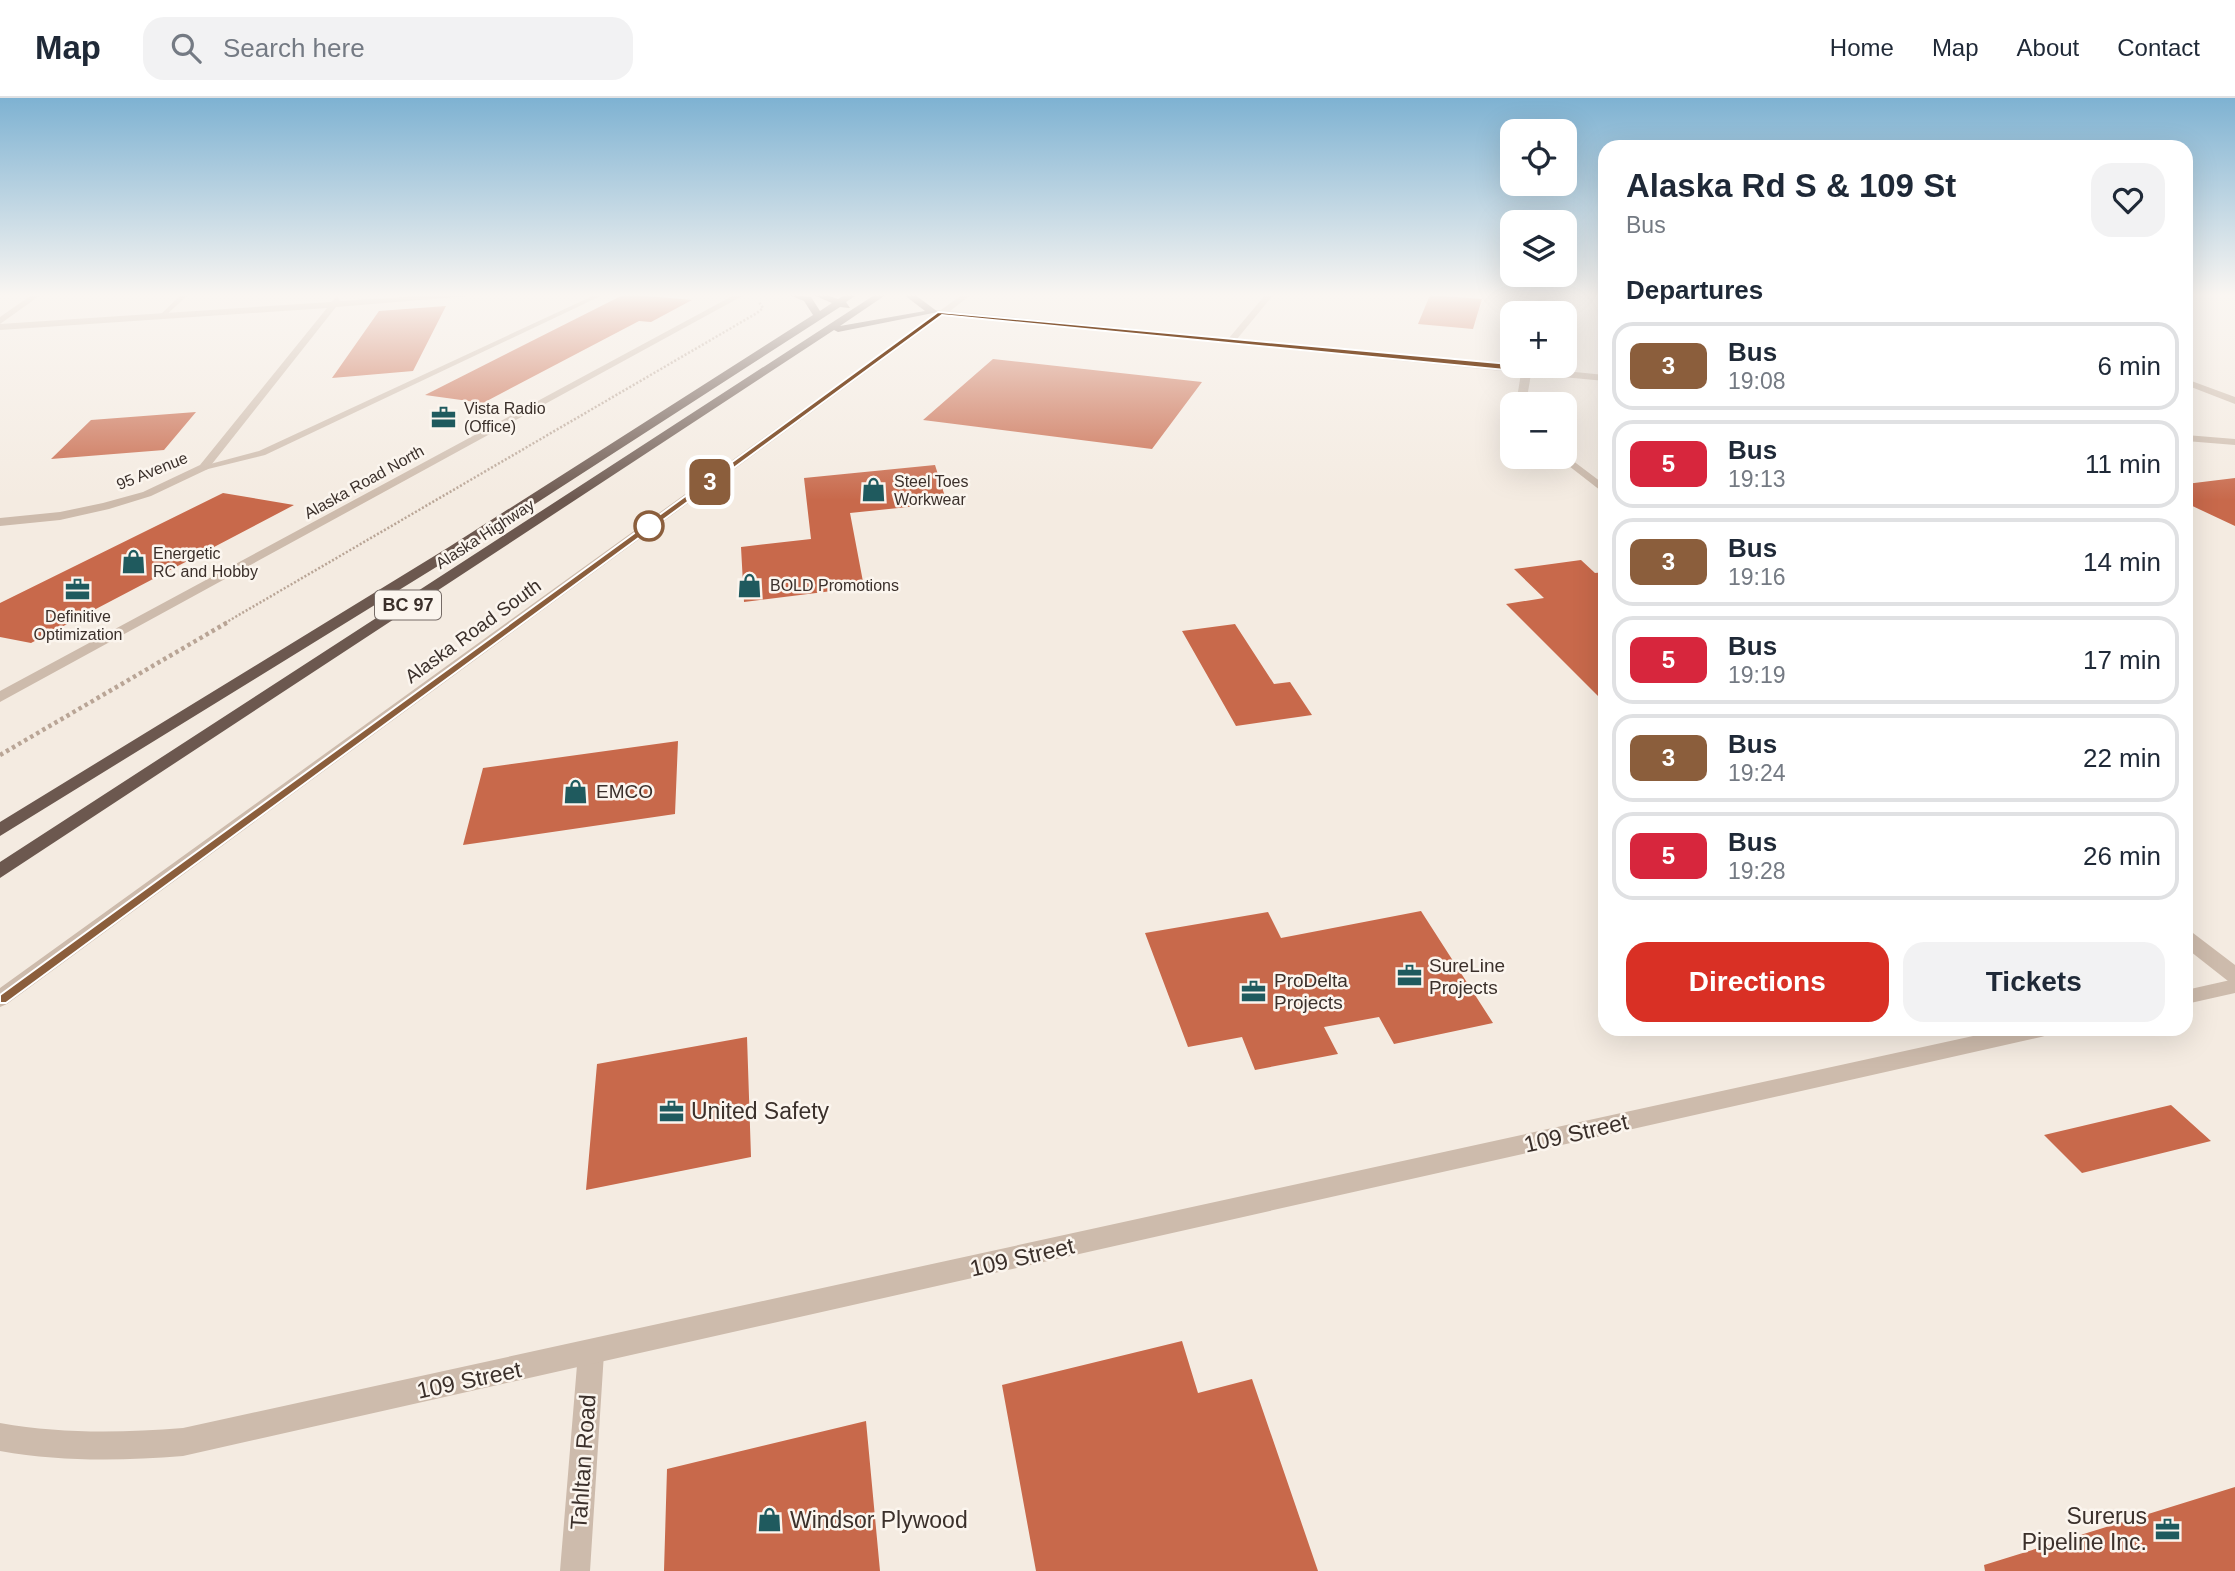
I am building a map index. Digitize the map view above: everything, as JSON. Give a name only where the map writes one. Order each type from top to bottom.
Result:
[{"type":"highway","name":"Alaska Highway","points":[[0,830],[454,550],[745,363]]},
{"type":"highway","name":"Alaska Highway","points":[[0,871],[777,363]]},
{"type":"street","name":"95 Avenue","points":[[0,522],[61,516],[147,494],[204,467],[287,363]]},
{"type":"street","name":"Alaska Road North","points":[[0,697],[615,363]]},
{"type":"street","name":"Alaska Road South","points":[[0,999],[868,363]]},
{"type":"street","points":[[1469,363],[1500,366]]},
{"type":"street","points":[[1577,374],[1598,377]]},
{"type":"street","points":[[2193,385],[2235,401]]},
{"type":"street","points":[[2193,439],[2235,442]]},
{"type":"street","points":[[1577,468],[1598,485]]},
{"type":"street","points":[[2193,943],[2235,976]]},
{"type":"street","points":[[2193,995],[2235,986]]},
{"type":"street","name":"109 Street","points":[[0,1437],[45,1446],[99,1450],[183,1442],[2010,1036]]},
{"type":"street","name":"Tahltan Road","points":[[575,1571],[591,1353]]},
{"type":"lane","points":[[204,467],[262,453],[456,363]]},
{"type":"path","points":[[0,755],[669,363]]},
{"type":"building","points":[[343,363],[417,363],[413,371],[332,378]]},
{"type":"building","points":[[489,363],[560,363],[483,403],[425,395]]},
{"type":"building","points":[[989,363],[1027,363],[1202,382],[1152,449],[923,420]]},
{"type":"building","points":[[196,412],[164,450],[51,459],[91,420]]},
{"type":"building","points":[[935,465],[947,503],[850,513],[864,587],[744,602],[741,547],[811,539],[804,478]]},
{"type":"building","points":[[2235,478],[2235,526],[2193,506],[2193,483]]},
{"type":"building","points":[[223,493],[294,505],[31,643],[0,637],[0,603]]},
{"type":"building","points":[[1581,560],[1598,573],[1598,696],[1506,604],[1544,598],[1514,569]]},
{"type":"building","points":[[1235,624],[1274,684],[1290,682],[1312,715],[1236,726],[1182,631]]},
{"type":"building","name":"EMCO","points":[[678,741],[675,814],[463,845],[483,768]]},
{"type":"building","points":[[1421,911],[1493,1023],[1394,1044],[1379,1017],[1324,1027],[1338,1054],[1255,1070],[1242,1037],[1188,1047],[1145,933],[1268,912],[1281,938]]},
{"type":"building","name":"United Safety","points":[[747,1037],[751,1157],[586,1190],[597,1064]]},
{"type":"building","points":[[2171,1105],[2211,1141],[2082,1173],[2044,1135]]},
{"type":"building","points":[[1182,1341],[1198,1393],[1252,1379],[1318,1571],[1036,1571],[1002,1385]]},
{"type":"building","name":"Windsor Plywood","points":[[866,1421],[880,1571],[664,1571],[667,1469]]},
{"type":"building","name":"Surerus Pipeline Inc.","points":[[2235,1487],[2235,1571],[1985,1571],[1984,1565]]},
{"type":"bus line","name":"3","points":[[0,999],[873,363]]},
{"type":"bus line","name":"3","points":[[1451,363],[1500,367]]},
{"type":"place","name":"Vista Radio (Office)","points":[[444,417]]},
{"type":"place","name":"Steel Toes Workwear","points":[[874,490]]},
{"type":"place","name":"Energetic RC and Hobby","points":[[133,562]]},
{"type":"place","name":"BOLD Promotions","points":[[750,585]]},
{"type":"place","name":"Definitive Optimization","points":[[78,590]]},
{"type":"place","name":"EMCO","points":[[576,791]]},
{"type":"place","name":"SureLine Projects","points":[[1409,976]]},
{"type":"place","name":"ProDelta Projects","points":[[1254,991]]},
{"type":"place","name":"United Safety","points":[[671,1111]]},
{"type":"place","name":"Windsor Plywood","points":[[770,1520]]},
{"type":"place","name":"Surerus Pipeline Inc.","points":[[2167,1529]]}]
